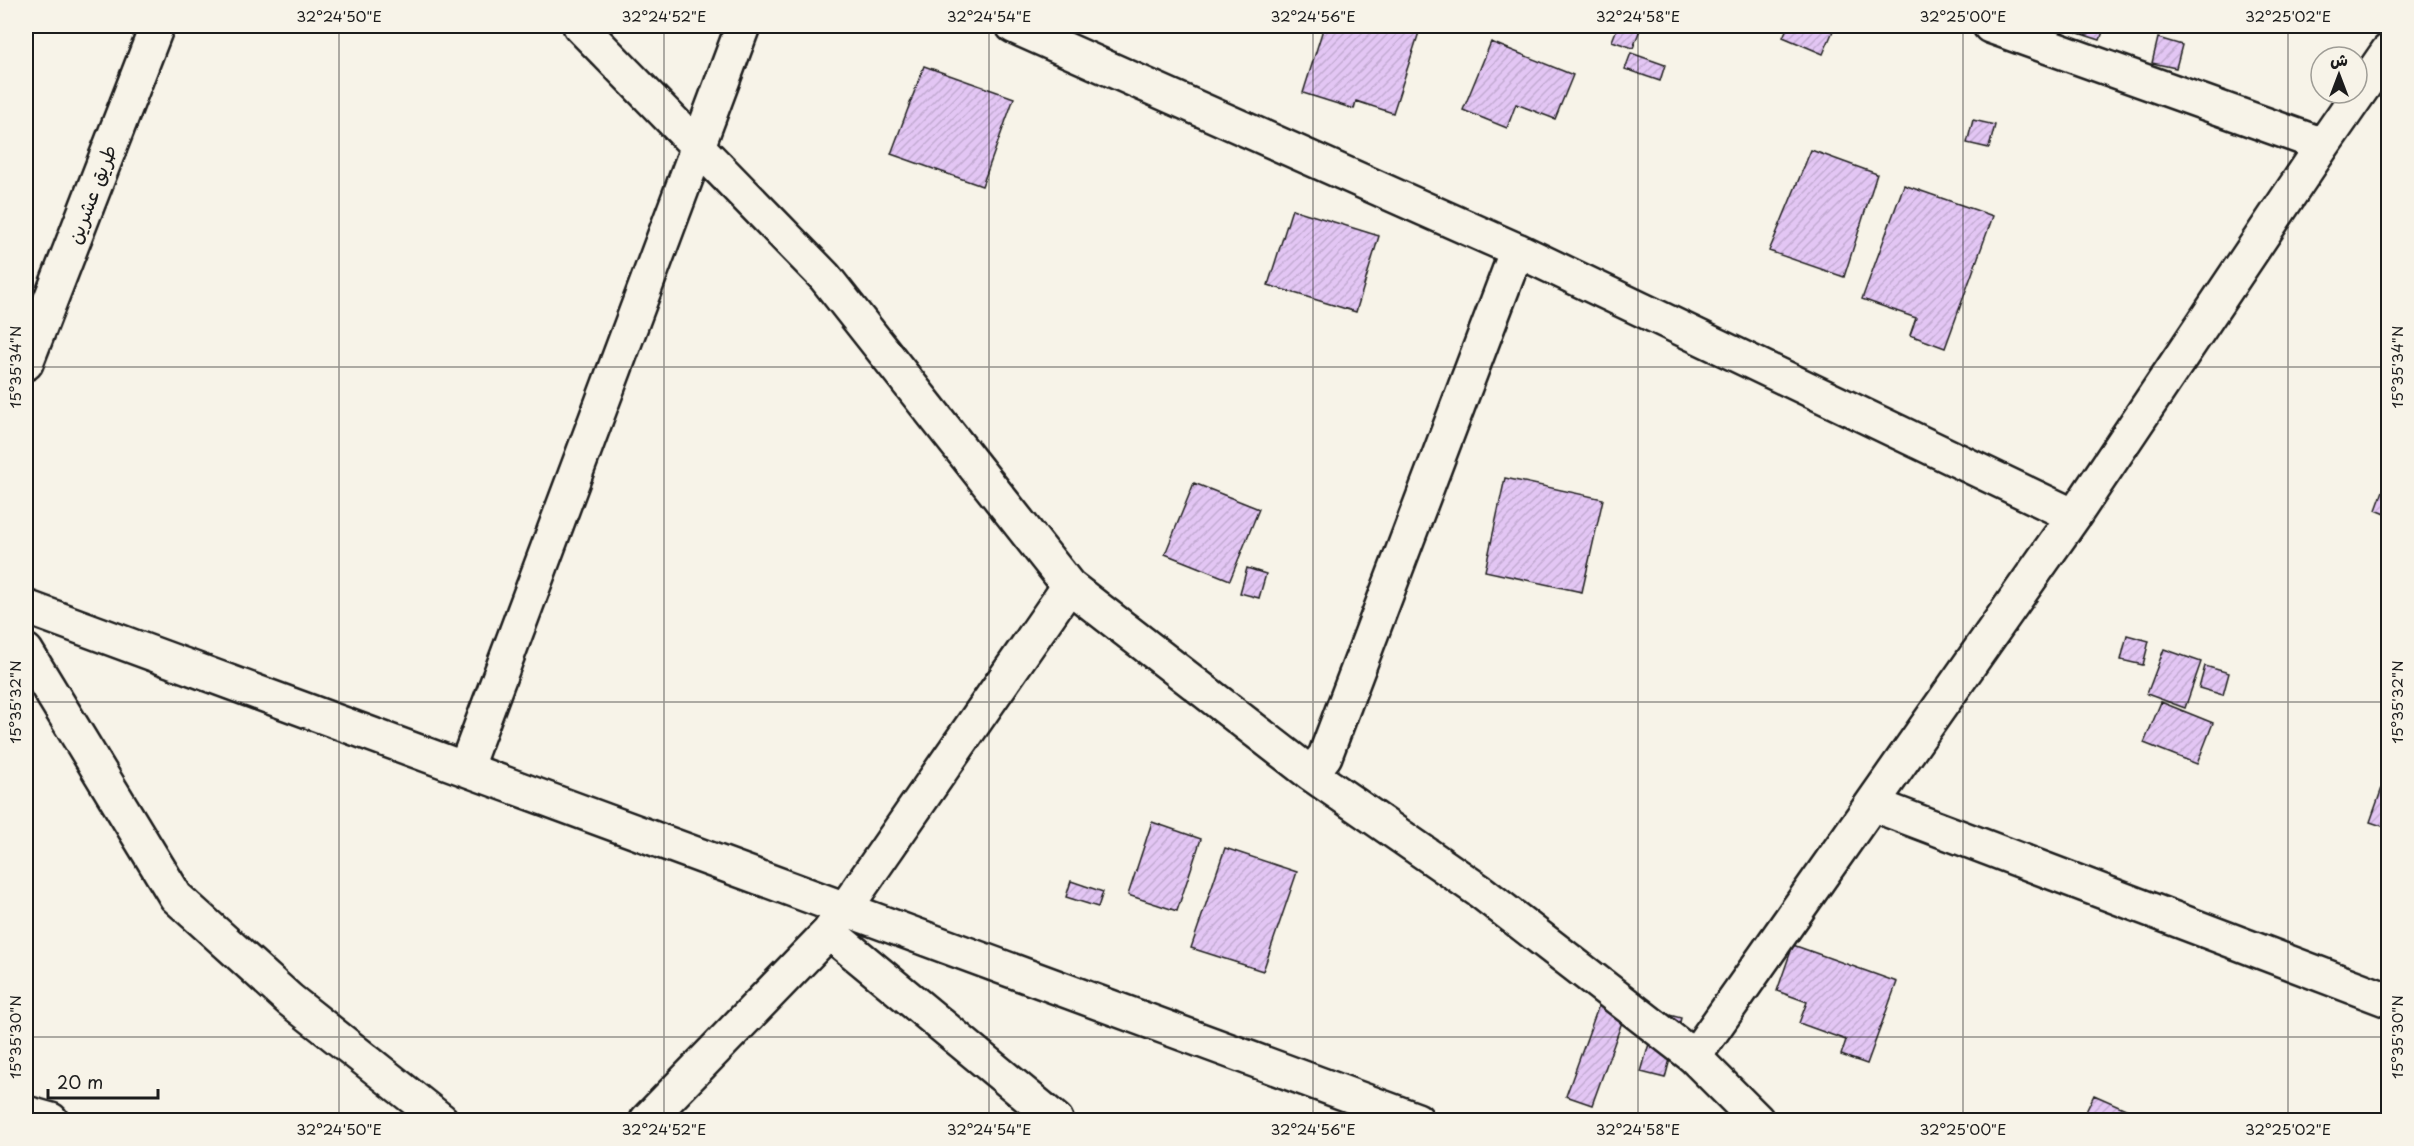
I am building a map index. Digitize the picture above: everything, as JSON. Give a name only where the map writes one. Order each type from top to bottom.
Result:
[{"type":"street","name":"طريق عشرين","points":[[26,363],[157,26]]},
{"type":"street","points":[[580,26],[825,278],[1069,586],[1311,774],[1481,892],[1695,1057],[1757,1120]]},
{"type":"street","points":[[465,769],[743,26]]},
{"type":"street","points":[[1013,26],[1517,250],[2074,516]]},
{"type":"street","points":[[1990,26],[2323,145]]},
{"type":"street","points":[[1695,1057],[2074,516],[2388,51]]},
{"type":"street","points":[[1311,774],[1325,756],[1517,250]]},
{"type":"street","points":[[647,1120],[837,921],[1069,586]]},
{"type":"street","points":[[26,607],[465,769],[837,921],[1417,1120]]},
{"type":"street","points":[[26,651],[176,897],[290,1000],[441,1120]]},
{"type":"street","points":[[1872,804],[2388,1000]]},
{"type":"street","points":[[837,921],[1056,1120]]},
{"type":"street","points":[[26,1113],[51,1120]]},
{"type":"building","points":[[1324,26],[1421,26],[1393,113],[1356,101],[1354,109],[1303,93]]},
{"type":"building","points":[[1618,26],[1641,27],[1633,48],[1612,41]]},
{"type":"building","points":[[1788,26],[1835,26],[1823,54],[1783,37]]},
{"type":"building","points":[[2077,26],[2105,26],[2100,40],[2075,32]]},
{"type":"building","points":[[2158,38],[2182,45],[2176,68],[2152,63]]},
{"type":"building","points":[[1491,42],[1573,75],[1555,119],[1516,104],[1507,128],[1463,110]]},
{"type":"building","points":[[1631,53],[1665,65],[1660,81],[1625,69]]},
{"type":"building","points":[[924,66],[1014,98],[982,186],[891,154]]},
{"type":"building","points":[[1973,120],[1995,125],[1989,148],[1967,143]]},
{"type":"building","points":[[1811,150],[1877,174],[1844,277],[1769,251]]},
{"type":"building","points":[[1904,185],[1993,216],[1945,348],[1910,335],[1916,318],[1862,299]]},
{"type":"building","points":[[1292,209],[1379,236],[1356,312],[1268,285]]},
{"type":"building","points":[[2388,477],[2388,515],[2376,510]]},
{"type":"building","points":[[1505,478],[1603,499],[1582,592],[1485,571]]},
{"type":"building","points":[[1194,483],[1259,509],[1230,580],[1165,554]]},
{"type":"building","points":[[1247,568],[1266,574],[1259,598],[1240,593]]},
{"type":"building","points":[[2127,635],[2149,641],[2143,665],[2121,660]]},
{"type":"building","points":[[2164,649],[2201,662],[2185,708],[2147,694]]},
{"type":"building","points":[[2205,666],[2229,673],[2223,695],[2199,688]]},
{"type":"building","points":[[2161,702],[2213,723],[2197,764],[2144,743]]},
{"type":"building","points":[[2388,771],[2388,828],[2370,822]]},
{"type":"building","points":[[1152,822],[1201,839],[1177,911],[1128,895]]},
{"type":"building","points":[[1225,848],[1297,872],[1263,971],[1191,948]]},
{"type":"building","points":[[1071,881],[1103,892],[1098,907],[1066,897]]},
{"type":"building","points":[[1793,945],[1897,982],[1867,1064],[1841,1055],[1846,1040],[1799,1023],[1807,1002],[1777,991]]},
{"type":"building","points":[[1604,991],[1630,1000],[1592,1105],[1566,1096]]},
{"type":"building","points":[[1658,1012],[1681,1018],[1665,1078],[1641,1072]]},
{"type":"building","points":[[2094,1095],[2142,1116],[2140,1120],[2082,1120]]},
{"type":"building","points":[[1034,1103],[1046,1120],[1008,1120]]}]
